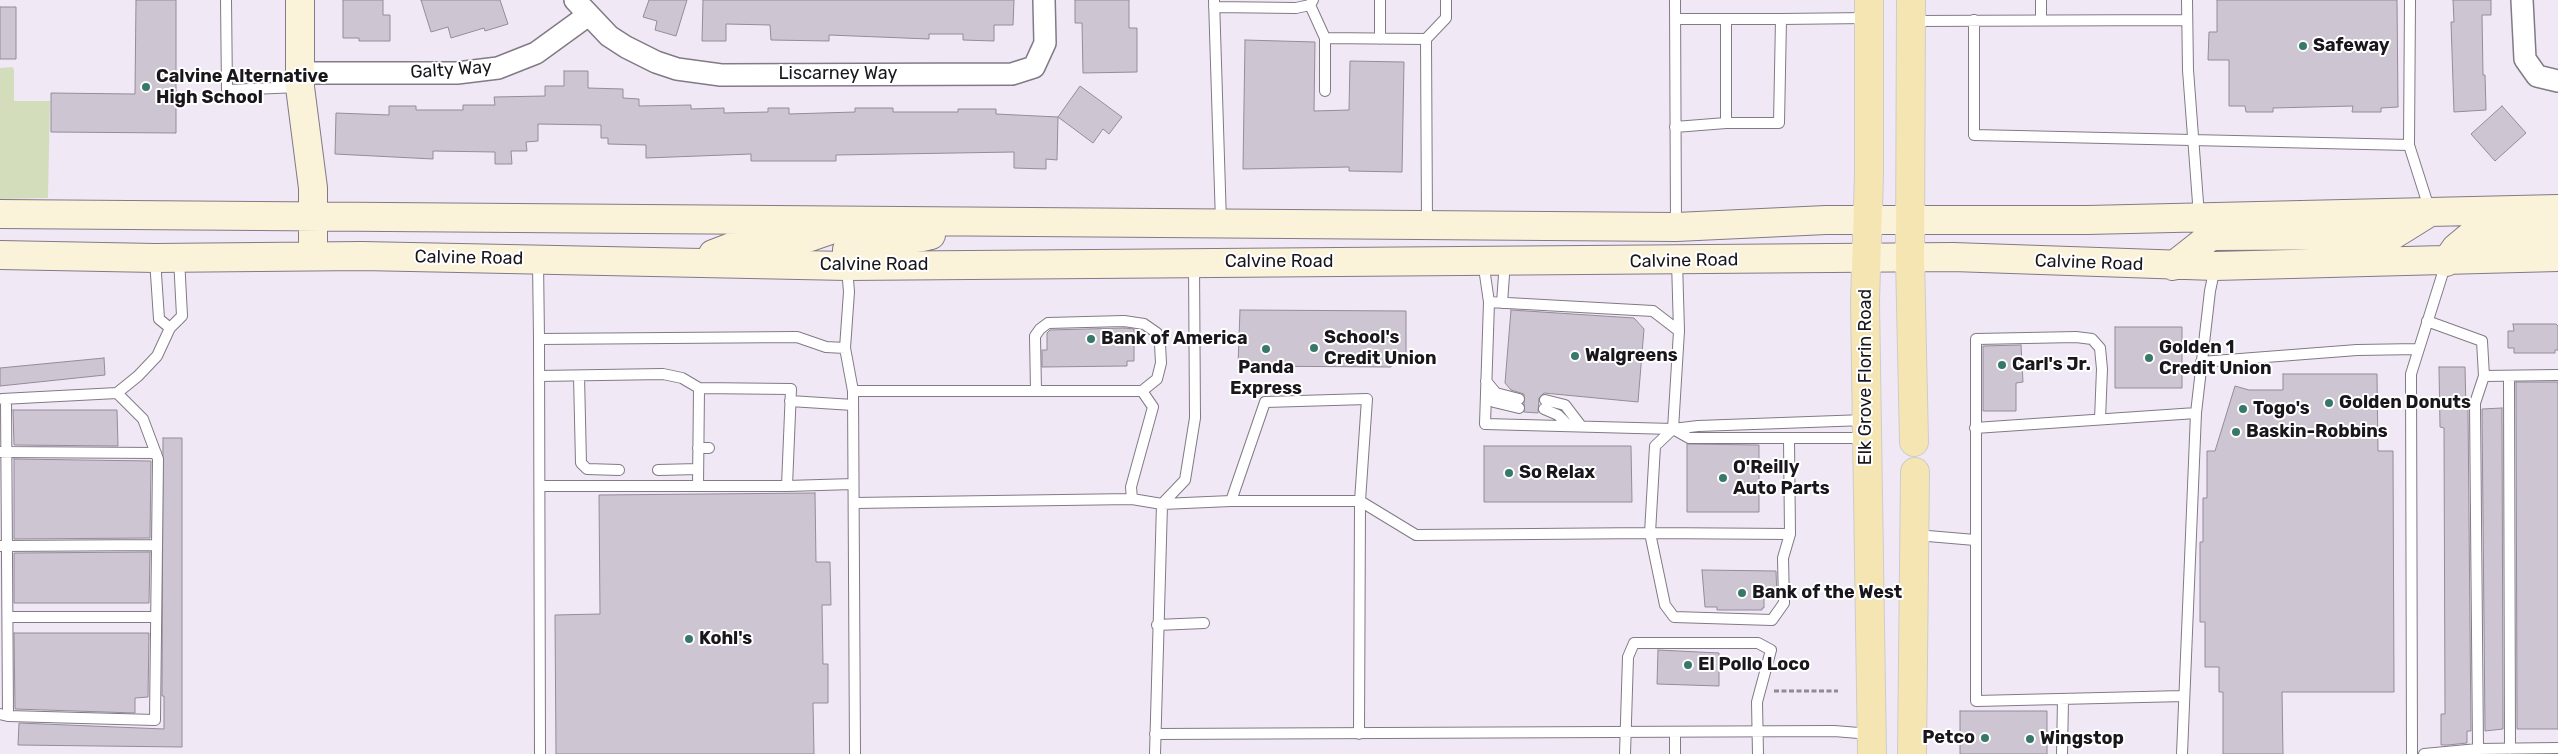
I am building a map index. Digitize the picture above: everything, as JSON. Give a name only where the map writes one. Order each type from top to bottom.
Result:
[{"type":"main road","points":[[300,0],[300,80],[313,188],[313,256]]},
{"type":"main road","name":"Elk Grove Florin Road","points":[[1869,9],[1866,429],[1872,744]]},
{"type":"main road","points":[[1911,11],[1910,258],[1915,472],[1912,754]]},
{"type":"main road","name":"Calvine Road","points":[[0,214],[978,220],[1676,227],[1868,220],[2087,220],[2558,209]]},
{"type":"main road","points":[[2173,266],[2211,236],[2393,235],[2430,212]]},
{"type":"main road","points":[[690,262],[734,246],[810,237],[826,233],[836,228],[839,219]]},
{"type":"main road","points":[[847,266],[848,250],[854,244],[864,241],[922,237],[978,220]]},
{"type":"main road","points":[[1194,263],[1202,250],[1212,242],[1225,239],[1295,238],[1333,224]]},
{"type":"main road","points":[[2446,262],[2456,248],[2468,238],[2481,234],[2558,233]]},
{"type":"main road","name":"Calvine Road","points":[[0,255],[313,256],[847,266],[1494,260],[1677,261],[1953,257],[2215,266],[2446,262],[2558,257]]},
{"type":"street","name":"Liscarney Way","points":[[581,8],[608,36],[626,48],[656,62],[698,73],[1012,74],[1034,67],[1045,43],[1044,0]]},
{"type":"street","points":[[2522,0],[2525,59],[2537,76],[2558,81]]},
{"type":"street","name":"Galty Way","points":[[300,80],[457,73],[498,68],[536,53],[581,8]]},
{"type":"lane","points":[[226,0],[227,90],[300,80]]},
{"type":"lane","points":[[1380,0],[1380,39]]},
{"type":"lane","points":[[1427,225],[1426,39],[1446,18],[1446,0]]},
{"type":"lane","points":[[1676,0],[1676,227]]},
{"type":"lane","points":[[2041,0],[2041,20]]},
{"type":"lane","points":[[2187,0],[2188,70],[2199,216]]},
{"type":"lane","points":[[2410,0],[2409,145],[2430,212]]},
{"type":"lane","points":[[1221,223],[1214,4],[1296,8],[1311,2],[1326,38],[1325,91]]},
{"type":"lane","points":[[1675,19],[1781,19],[1869,9]]},
{"type":"lane","points":[[1911,11],[1974,20],[2187,20]]},
{"type":"lane","points":[[1726,19],[1726,123]]},
{"type":"lane","points":[[1675,127],[1726,123],[1779,123],[1781,19]]},
{"type":"lane","points":[[1974,20],[1974,135],[2409,145]]},
{"type":"lane","points":[[1326,38],[1426,39]]},
{"type":"lane","points":[[167,257],[159,319],[170,328]]},
{"type":"lane","points":[[117,393],[143,419],[158,459],[155,720],[4,715],[4,632],[8,617],[4,589],[3,399],[117,393],[138,376],[156,356],[170,328],[182,316],[167,257]]},
{"type":"lane","points":[[538,260],[540,754]]},
{"type":"lane","points":[[1494,260],[1489,302],[1485,424],[1673,429],[1698,426],[1866,429]]},
{"type":"lane","points":[[1494,260],[1502,303]]},
{"type":"lane","points":[[1677,261],[1679,331],[1673,429],[1654,446],[1650,533],[1665,605],[1674,617],[1772,620],[1784,603],[1783,558],[1790,534],[1789,440]]},
{"type":"lane","points":[[2412,754],[2411,374],[2446,262]]},
{"type":"lane","points":[[1155,754],[1157,625],[1162,504],[1185,480],[1195,418],[1194,263]]},
{"type":"lane","points":[[847,266],[849,292],[845,348],[853,391],[855,754]]},
{"type":"lane","points":[[2182,754],[2196,412],[2210,292],[2215,266]]},
{"type":"lane","points":[[1489,302],[1653,311],[1679,331]]},
{"type":"lane","points":[[853,391],[1036,391],[1142,391],[1157,379],[1161,363],[1160,344],[1157,333],[1144,324],[1124,321],[1048,323],[1040,329],[1036,336],[1036,391]]},
{"type":"lane","points":[[2427,321],[2482,341],[2484,376],[2475,403],[2478,749]]},
{"type":"lane","points":[[539,339],[798,337],[826,347],[845,348]]},
{"type":"lane","points":[[2100,419],[2102,362],[2100,348],[2092,339],[2076,337],[1976,340],[1976,700],[2184,696]]},
{"type":"lane","points":[[2202,362],[2357,350],[2418,350]]},
{"type":"lane","points":[[539,376],[663,374],[682,378],[698,388],[791,389],[787,486]]},
{"type":"lane","points":[[2484,376],[2558,375]]},
{"type":"lane","points":[[579,376],[580,463],[587,469],[619,470]]},
{"type":"lane","points":[[2509,376],[2510,749]]},
{"type":"lane","points":[[1486,381],[1496,394],[1519,404],[1494,402],[1486,394]]},
{"type":"lane","points":[[698,388],[703,417],[704,448],[698,469],[698,486]]},
{"type":"lane","points":[[1132,499],[1131,487],[1153,407],[1142,391]]},
{"type":"lane","points":[[1230,501],[1265,402],[1367,399],[1360,500],[1359,734]]},
{"type":"lane","points":[[790,401],[853,405]]},
{"type":"lane","points":[[1569,426],[1545,405],[1565,405],[1581,426]]},
{"type":"lane","points":[[1975,428],[2196,412]]},
{"type":"lane","points":[[778,419],[789,419]]},
{"type":"lane","points":[[1673,429],[1689,438],[1789,440],[1866,429]]},
{"type":"lane","points":[[776,450],[788,450]]},
{"type":"lane","points":[[3,452],[156,453]]},
{"type":"lane","points":[[658,470],[698,469]]},
{"type":"lane","points":[[540,486],[787,486],[853,484]]},
{"type":"lane","points":[[854,503],[1132,499],[1162,504],[1230,501],[1360,500],[1416,535],[1790,534]]},
{"type":"lane","points":[[1915,535],[1976,540]]},
{"type":"lane","points":[[4,546],[157,545]]},
{"type":"lane","points":[[8,617],[156,617]]},
{"type":"lane","points":[[1157,625],[1204,624]]},
{"type":"lane","points":[[1625,754],[1628,657],[1634,643],[1758,643],[1771,650],[1757,702],[1758,754]]},
{"type":"lane","points":[[2062,699],[2062,754]]},
{"type":"lane","points":[[1155,734],[1625,734],[1834,731],[1872,744]]},
{"type":"lane","points":[[1675,733],[1675,754]]},
{"type":"lane","points":[[2424,754],[2478,749],[2558,748]]},
{"type":"path","points":[[1768,691],[1838,692]]},
{"type":"green space","points":[[12,67],[14,69],[14,101],[50,101],[48,198],[0,199],[0,68]]},
{"type":"building","points":[[136,0],[176,0],[176,133],[51,132],[51,93],[135,94]]},
{"type":"building","points":[[343,0],[383,0],[383,15],[390,15],[390,41],[359,41],[359,38],[343,38]]},
{"type":"building","points":[[421,0],[500,0],[508,24],[485,31],[484,28],[451,38],[448,27],[431,32]]},
{"type":"building","points":[[649,0],[687,0],[676,36],[655,30],[657,21],[643,17]]},
{"type":"building","points":[[703,0],[1014,0],[1013,25],[994,25],[994,41],[963,40],[963,34],[929,34],[929,39],[829,35],[829,41],[771,40],[770,25],[726,24],[726,41],[702,41]]},
{"type":"building","points":[[1075,0],[1129,0],[1129,28],[1137,28],[1137,72],[1083,73],[1082,23],[1075,23]]},
{"type":"building","name":"Safeway","points":[[2217,0],[2397,0],[2398,107],[2381,108],[2381,112],[2352,112],[2353,106],[2273,108],[2273,112],[2246,112],[2245,106],[2229,106],[2229,60],[2208,60],[2209,32],[2217,32]]},
{"type":"building","points":[[2453,0],[2491,0],[2491,15],[2482,15],[2483,75],[2485,75],[2486,110],[2454,112],[2451,22],[2454,22]]},
{"type":"building","points":[[0,7],[16,7],[16,59],[0,59]]},
{"type":"building","points":[[1245,40],[1315,42],[1314,111],[1349,110],[1350,61],[1404,62],[1402,172],[1349,171],[1349,167],[1243,169]]},
{"type":"building","points":[[564,71],[588,71],[588,88],[623,89],[623,98],[639,99],[639,106],[691,105],[691,109],[724,108],[724,113],[768,112],[768,108],[789,108],[789,114],[855,112],[855,108],[893,108],[893,112],[958,112],[958,109],[996,109],[996,114],[1058,117],[1057,160],[1046,159],[1046,169],[1014,168],[1014,152],[836,155],[836,161],[751,161],[751,154],[646,158],[646,145],[608,144],[608,138],[601,138],[601,125],[538,124],[538,141],[526,142],[527,151],[511,151],[512,164],[495,164],[495,152],[433,151],[433,159],[335,154],[336,113],[389,115],[389,106],[416,106],[416,110],[463,110],[463,105],[495,105],[494,97],[545,96],[545,86],[564,86]]},
{"type":"building","points":[[1080,86],[1122,117],[1109,134],[1103,129],[1093,143],[1058,117]]},
{"type":"building","points":[[2502,106],[2526,133],[2495,161],[2471,134]]},
{"type":"building","points":[[1240,310],[1406,311],[1406,358],[1391,358],[1391,367],[1238,366]]},
{"type":"building","name":"Walgreens","points":[[1511,310],[1634,318],[1644,329],[1638,402],[1544,393],[1539,398],[1538,413],[1524,412],[1524,394],[1511,390],[1505,383]]},
{"type":"building","points":[[2513,324],[2556,324],[2558,326],[2558,350],[2555,350],[2555,353],[2514,353],[2514,348],[2508,348],[2508,331],[2514,331]]},
{"type":"building","name":"Golden 1 Credit Union","points":[[2115,327],[2182,327],[2182,388],[2115,388]]},
{"type":"building","name":"Bank of America","points":[[1134,329],[1134,361],[1127,361],[1127,366],[1042,367],[1042,350],[1047,350],[1047,333],[1050,330]]},
{"type":"building","name":"Carl's Jr.","points":[[2021,345],[2023,382],[2016,383],[2016,411],[1983,411],[1983,346]]},
{"type":"building","points":[[104,358],[105,375],[0,386],[0,368]]},
{"type":"building","points":[[2439,367],[2465,367],[2466,409],[2468,409],[2471,731],[2467,731],[2467,743],[2448,745],[2441,745],[2441,714],[2445,714],[2444,428],[2440,427]]},
{"type":"building","points":[[2283,374],[2377,374],[2378,451],[2393,451],[2394,692],[2282,692],[2283,754],[2223,754],[2223,692],[2219,692],[2219,667],[2205,667],[2205,622],[2200,622],[2200,542],[2203,542],[2203,498],[2207,498],[2207,451],[2215,451],[2235,386],[2249,390],[2283,390]]},
{"type":"building","points":[[2516,382],[2558,382],[2558,729],[2517,729]]},
{"type":"building","points":[[2502,408],[2503,729],[2485,731],[2482,409]]},
{"type":"building","points":[[13,410],[117,410],[118,446],[14,445]]},
{"type":"building","points":[[163,438],[182,438],[182,747],[18,745],[19,723],[164,729],[164,696],[162,696]]},
{"type":"building","name":"O'Reilly Auto Parts","points":[[1687,444],[1759,445],[1759,512],[1687,512]]},
{"type":"building","points":[[1484,446],[1631,446],[1632,502],[1484,502]]},
{"type":"building","points":[[14,459],[151,461],[150,538],[14,539]]},
{"type":"building","name":"Kohl's","points":[[815,493],[816,562],[830,562],[831,605],[822,605],[823,664],[828,664],[828,703],[813,703],[814,754],[556,754],[555,615],[600,614],[599,495]]},
{"type":"building","points":[[150,552],[149,603],[14,603],[14,553]]},
{"type":"building","name":"Bank of the West","points":[[1702,570],[1776,571],[1777,598],[1764,598],[1764,608],[1762,610],[1717,610],[1717,607],[1705,607]]},
{"type":"building","points":[[14,633],[149,633],[148,697],[135,698],[135,713],[15,709]]},
{"type":"building","name":"El Pollo Loco","points":[[1658,650],[1719,653],[1719,686],[1657,684]]},
{"type":"building","points":[[1960,711],[2047,711],[2047,754],[1960,754]]},
{"type":"place","name":"Safeway","points":[[2303,46]]},
{"type":"place","name":"Calvine Alternative High School","points":[[146,87]]},
{"type":"place","name":"Bank of America","points":[[1091,339]]},
{"type":"place","name":"School's Credit Union","points":[[1314,348]]},
{"type":"place","name":"Panda Express","points":[[1266,349]]},
{"type":"place","name":"Walgreens","points":[[1575,356]]},
{"type":"place","name":"Golden 1 Credit Union","points":[[2149,358]]},
{"type":"place","name":"Carl's Jr.","points":[[2002,365]]},
{"type":"place","name":"Golden Donuts","points":[[2329,403]]},
{"type":"place","name":"Togo's","points":[[2243,409]]},
{"type":"place","name":"Baskin-Robbins","points":[[2236,432]]},
{"type":"place","name":"So Relax","points":[[1509,473]]},
{"type":"place","name":"O'Reilly Auto Parts","points":[[1723,478]]},
{"type":"place","name":"Bank of the West","points":[[1742,593]]},
{"type":"place","name":"Kohl's","points":[[689,639]]},
{"type":"place","name":"El Pollo Loco","points":[[1688,665]]},
{"type":"place","name":"Petco","points":[[1985,738]]},
{"type":"place","name":"Wingstop","points":[[2030,739]]}]
